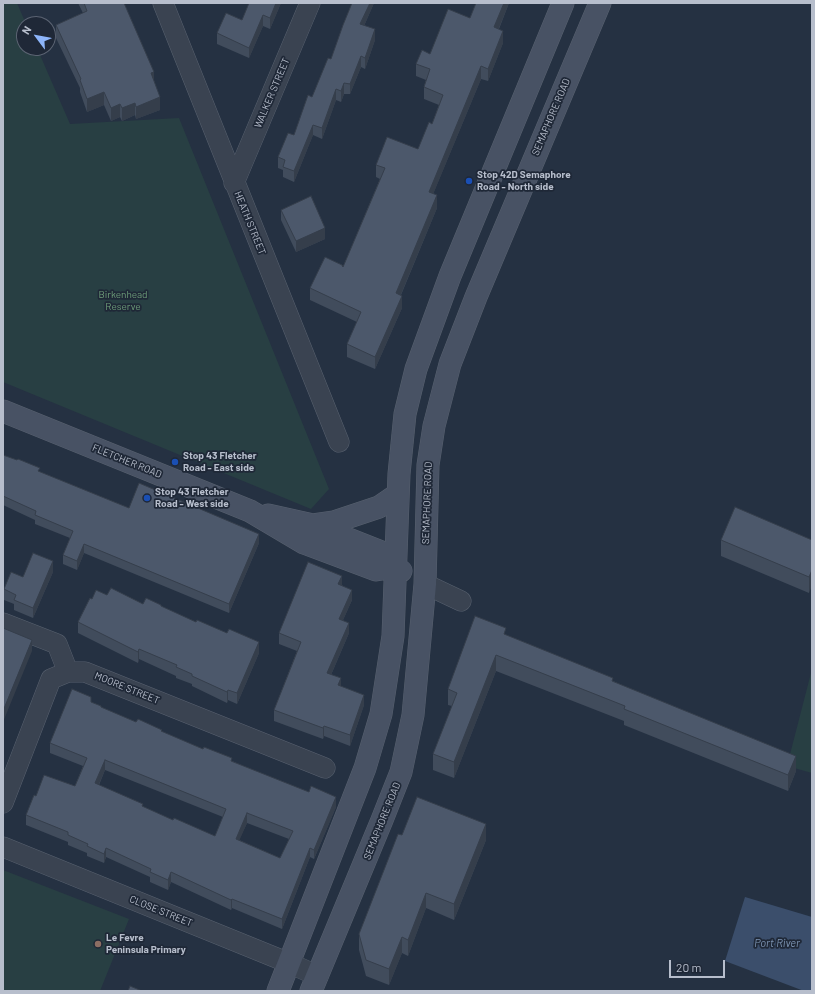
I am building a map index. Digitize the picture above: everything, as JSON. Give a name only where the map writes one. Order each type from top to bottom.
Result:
[{"type":"main road","points":[[278,991],[365,768],[381,714],[393,636],[398,494],[405,414],[416,369],[450,276],[563,3]]},
{"type":"main road","name":"SEMAPHORE ROAD","points":[[315,983],[401,772],[414,715],[425,584],[428,465],[434,426],[450,364],[476,297],[600,3]]},
{"type":"main road","name":"FLETCHER ROAD","points":[[3,411],[250,511],[304,543],[376,570],[395,567]]},
{"type":"main road","points":[[313,525],[334,522],[378,507],[398,494]]},
{"type":"main road","name":"FLETCHER ROAD","points":[[250,511],[313,525],[384,553],[395,567],[425,584]]},
{"type":"street","name":"HEATH STREET","points":[[163,3],[339,442]]},
{"type":"street","name":"WALKER STREET","points":[[234,183],[310,3]]},
{"type":"street","points":[[425,584],[461,601]]},
{"type":"street","points":[[3,623],[57,644],[68,672]]},
{"type":"street","name":"MOORE STREET","points":[[3,803],[51,679],[68,672],[85,672],[325,768]]},
{"type":"street","name":"CLOSE STREET","points":[[3,847],[289,963],[315,983]]},
{"type":"green space","name":"Birkenhead Reserve","points":[[3,3],[17,3],[23,16],[16,16],[16,56],[40,56],[70,124],[179,118],[329,489],[311,509],[3,382]]},
{"type":"green space","points":[[812,669],[812,773],[787,766]]},
{"type":"green space","name":"Le Fevre Peninsula Primary","points":[[3,870],[129,919],[100,991],[3,991]]},
{"type":"water","name":"Port River","points":[[745,897],[812,917],[812,991],[804,991],[725,961]]},
{"type":"building","points":[[84,3],[124,3],[154,72],[151,73],[160,97],[136,107],[135,103],[122,108],[120,104],[111,108],[104,92],[87,99],[80,80],[81,79],[56,25],[87,11]]},
{"type":"building","points":[[249,3],[276,3],[270,18],[263,15],[249,48],[217,33],[226,13],[242,20]]},
{"type":"building","points":[[352,3],[370,3],[360,24],[375,29],[365,58],[361,56],[350,84],[344,83],[341,91],[336,89],[322,128],[313,125],[294,171],[283,167],[285,160],[278,157],[288,133],[294,135],[308,95],[312,97],[328,58],[331,59]]},
{"type":"building","points":[[476,3],[504,3],[494,27],[503,31],[488,69],[481,66],[429,192],[437,195],[396,293],[402,296],[375,357],[347,344],[361,312],[310,288],[325,257],[342,265],[343,267],[385,168],[376,165],[387,137],[418,149],[429,122],[432,124],[443,95],[424,87],[430,69],[416,64],[422,50],[430,54],[448,9],[470,18]]},
{"type":"building","points":[[311,196],[325,228],[296,241],[281,210]]},
{"type":"building","points":[[3,455],[40,468],[38,471],[129,508],[139,483],[259,534],[229,604],[84,544],[77,561],[63,555],[73,531],[35,515],[36,511],[3,496]]},
{"type":"building","points":[[735,507],[812,540],[812,570],[809,577],[721,540]]},
{"type":"building","points":[[33,553],[53,561],[33,608],[14,600],[16,595],[4,589],[11,572],[23,577]]},
{"type":"building","points":[[308,562],[342,576],[338,584],[352,590],[339,619],[349,623],[327,673],[341,678],[338,685],[364,695],[350,735],[324,726],[323,728],[274,710],[301,642],[279,633]]},
{"type":"building","points":[[111,588],[143,604],[146,598],[196,622],[197,620],[227,633],[229,629],[259,642],[237,693],[228,690],[227,692],[192,676],[192,674],[176,667],[177,665],[139,649],[138,652],[78,622],[90,598],[92,599],[96,590],[107,595]]},
{"type":"building","points":[[475,616],[506,628],[504,634],[613,678],[612,681],[796,756],[788,775],[624,709],[625,706],[496,655],[454,762],[433,754],[457,693],[448,689]]},
{"type":"building","points":[[3,628],[32,640],[3,711]]},
{"type":"building","points":[[72,689],[91,697],[91,702],[101,707],[136,722],[138,719],[162,730],[161,731],[203,749],[204,747],[232,758],[231,761],[309,792],[311,786],[336,797],[314,850],[310,848],[282,919],[232,899],[231,900],[171,872],[168,880],[150,872],[151,869],[106,848],[104,854],[87,846],[88,844],[68,835],[68,832],[26,815],[34,795],[36,796],[44,775],[75,786],[87,758],[50,743]],"holes":[[[105,760],[226,809],[215,836],[174,818],[173,820],[142,806],[143,804],[95,783]],[[247,813],[293,831],[280,858],[236,839]]]},
{"type":"building","points":[[417,797],[486,824],[454,904],[426,893],[408,940],[402,937],[389,969],[366,960],[359,934],[398,834],[402,835]]},
{"type":"building","points":[[130,986],[142,991],[128,991]]},
{"type":"place","name":"Stop 42D Semaphore Road - North side","points":[[469,181]]},
{"type":"place","name":"Stop 43 Fletcher Road - East side","points":[[175,462]]},
{"type":"place","name":"Stop 43 Fletcher Road - West side","points":[[147,498]]},
{"type":"place","name":"Le Fevre Peninsula Primary","points":[[98,944]]}]
